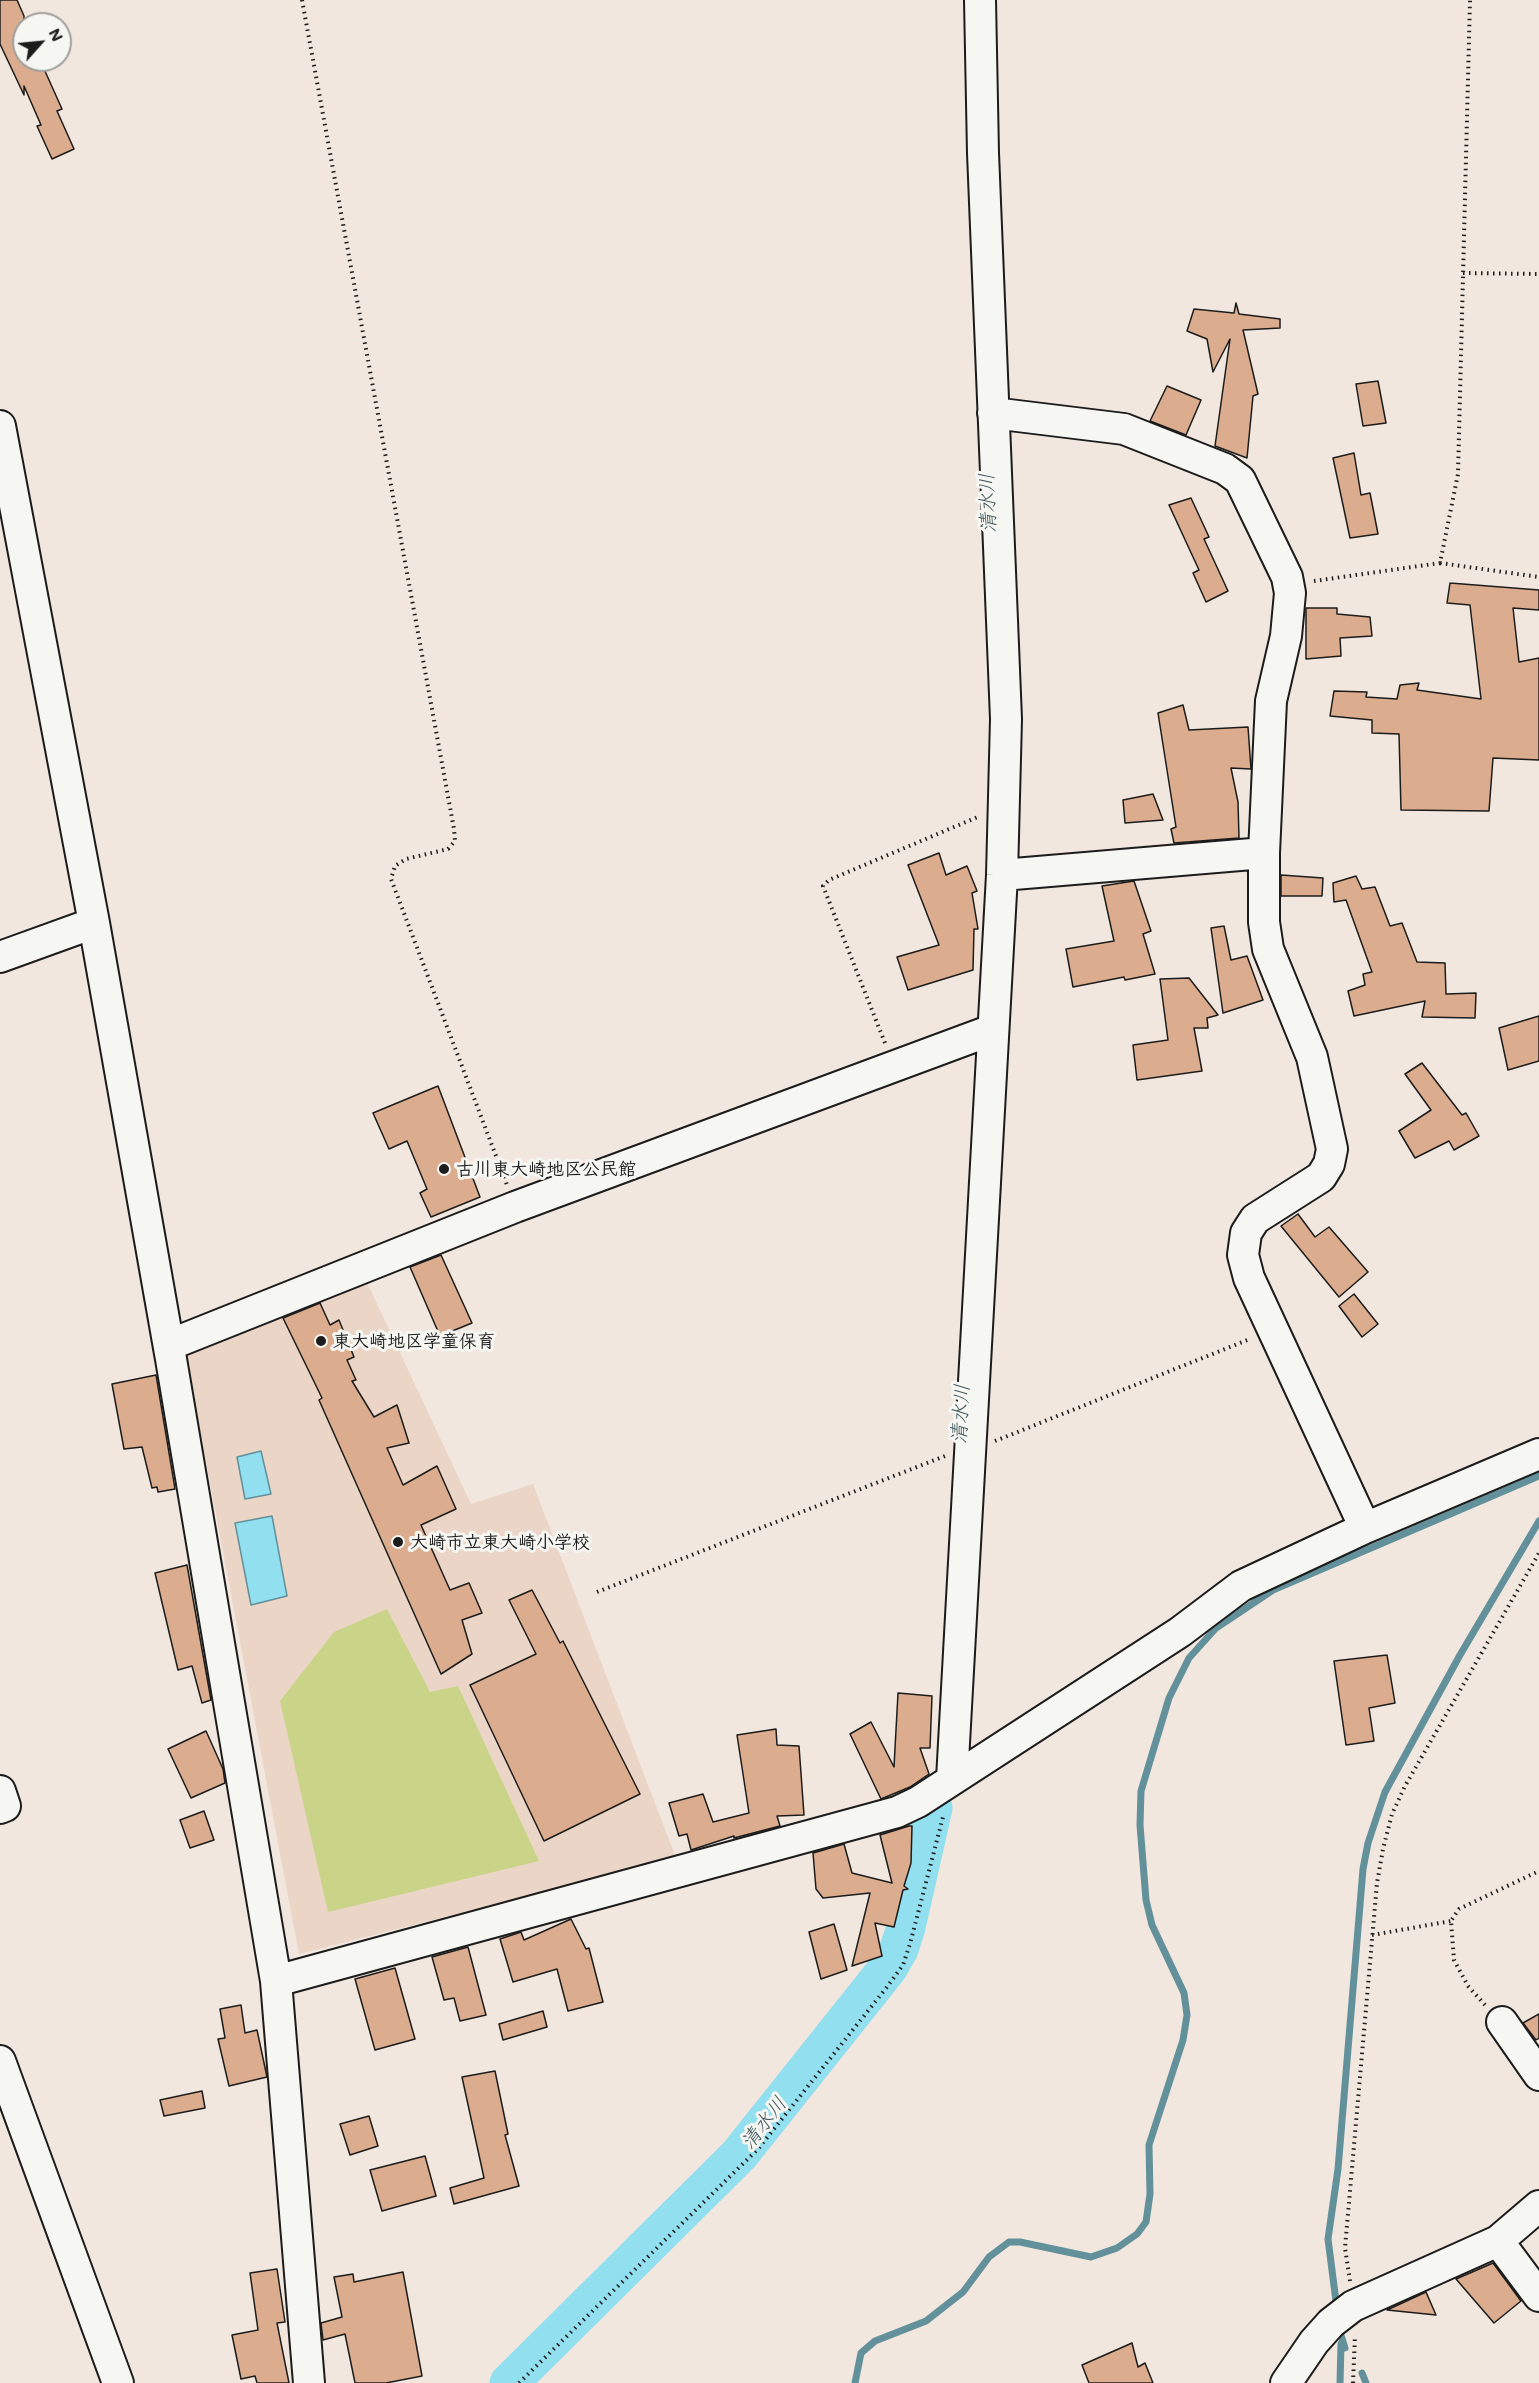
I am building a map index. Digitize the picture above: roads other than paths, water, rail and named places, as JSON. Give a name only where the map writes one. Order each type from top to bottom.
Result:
[{"type":"street","points":[[952,1779],[960,1452],[1002,875],[1006,719],[993,413],[980,0]]},
{"type":"street","points":[[993,413],[1124,429],[1225,470],[1240,480],[1287,577],[1290,593],[1286,636],[1271,701],[1264,853],[1264,922],[1268,949],[1312,1058],[1332,1149],[1329,1164],[1320,1177],[1255,1220],[1246,1233],[1243,1255],[1249,1278],[1272,1330],[1365,1527]]},
{"type":"street","points":[[0,426],[94,923],[169,1345],[276,1981],[309,2383]]},
{"type":"street","points":[[1002,875],[1264,853]]},
{"type":"street","points":[[0,957],[94,923]]},
{"type":"street","points":[[169,1345],[515,1206],[992,1030]]},
{"type":"street","points":[[276,1981],[897,1812],[1180,1632],[1241,1586],[1365,1527],[1539,1454]]},
{"type":"street","points":[[0,1791],[5,1806],[0,1808]]},
{"type":"street","points":[[1502,2022],[1539,2075]]},
{"type":"street","points":[[0,2061],[118,2383]]},
{"type":"street","points":[[1286,2383],[1343,2314],[1498,2241],[1539,2206]]},
{"type":"street","points":[[1498,2241],[1539,2296]]},
{"type":"water","points":[[261,1451],[271,1494],[245,1499],[237,1457]]},
{"type":"water","points":[[272,1516],[287,1596],[251,1605],[235,1523]]},
{"type":"waterway","points":[[855,2383],[861,2353],[875,2341],[926,2321],[963,2292],[989,2257],[1009,2242],[1020,2242],[1091,2257],[1117,2248],[1137,2234],[1146,2222],[1150,2194],[1149,2145],[1183,2040],[1187,2015],[1184,1993],[1152,1925],[1146,1900],[1140,1825],[1141,1791],[1169,1698],[1189,1658],[1216,1628],[1273,1590],[1539,1476]]},
{"type":"waterway","points":[[1337,2309],[1328,2239],[1338,2169],[1363,1869],[1368,1843],[1385,1792],[1460,1655],[1539,1521]]},
{"type":"waterway","name":"清水川","points":[[509,2383],[739,2155],[888,1968],[899,1949],[906,1927],[933,1808]]},
{"type":"waterway","points":[[1339,2329],[1345,2348]]},
{"type":"waterway","points":[[1340,2383],[1341,2344]]},
{"type":"waterway","points":[[1362,2373],[1366,2383]]},
{"type":"place","name":"古川東大崎地区公民館","points":[[444,1169]]},
{"type":"place","name":"東大崎地区学童保育","points":[[321,1341]]},
{"type":"place","name":"大崎市立東大崎小学校","points":[[398,1542]]}]
